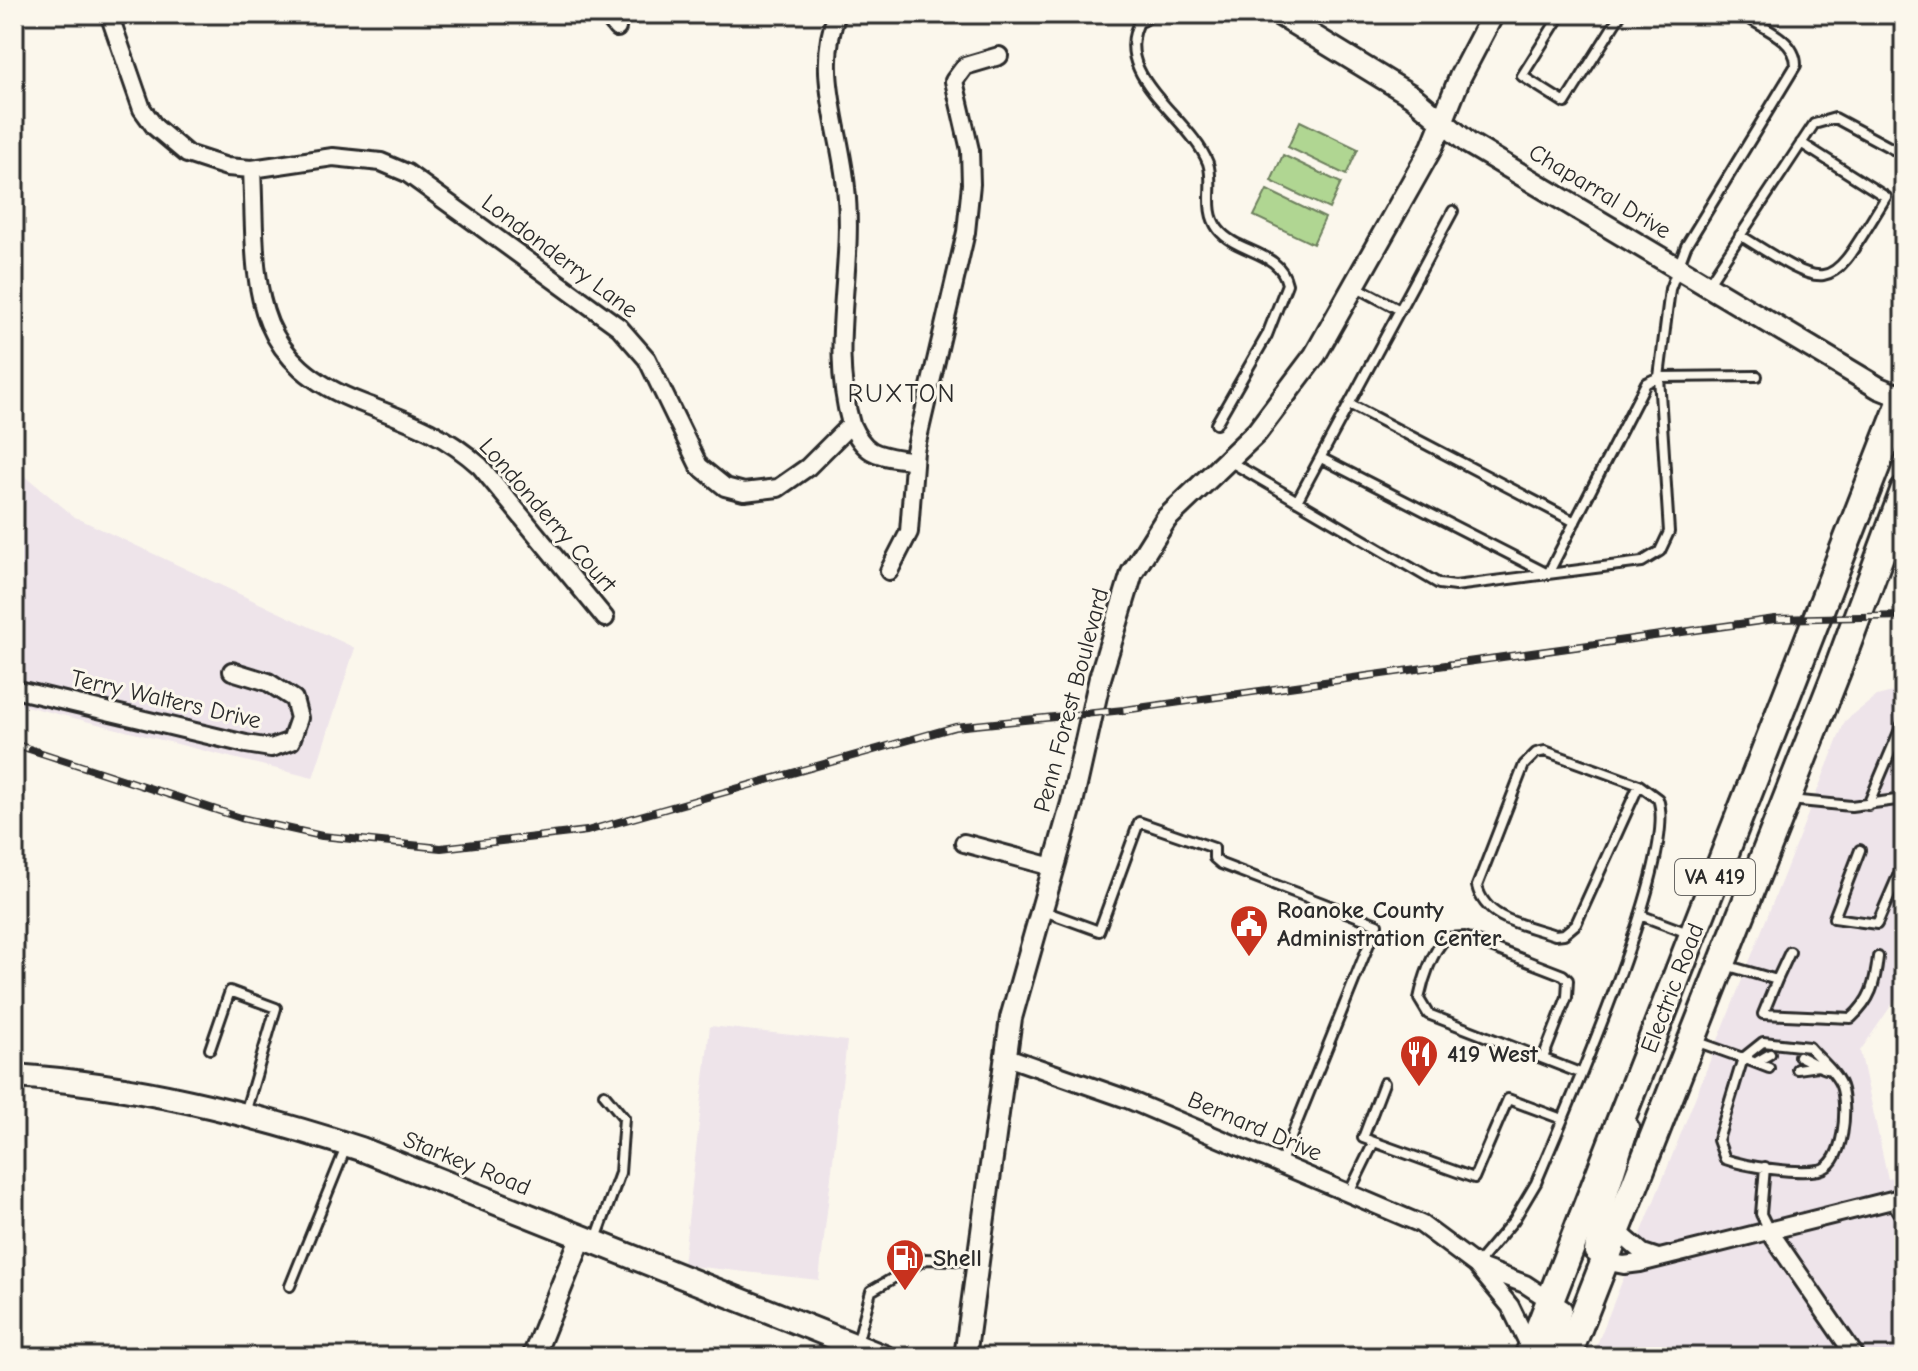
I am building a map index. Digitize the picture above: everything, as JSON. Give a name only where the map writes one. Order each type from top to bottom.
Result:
[{"type":"main road","name":"Electric Road","points":[[1536,1354],[1551,1299],[1904,397]]},
{"type":"main road","name":"Electric Road","points":[[1567,1357],[1904,491]]},
{"type":"main road","name":"Starkey Road","points":[[14,1076],[131,1089],[245,1114],[347,1144],[884,1357]]},
{"type":"street","name":"Londonderry Lane","points":[[109,14],[137,101],[155,127],[187,154],[204,162],[252,169],[333,157],[363,157],[407,173],[619,327],[637,344],[699,466],[725,487],[744,492],[778,488],[808,467],[851,424]]},
{"type":"street","points":[[606,14],[617,28]]},
{"type":"street","points":[[837,14],[827,66],[847,190],[846,265],[839,333],[840,369],[851,424],[859,443],[868,451],[914,461]]},
{"type":"street","name":"Chaparral Drive","points":[[1278,14],[1412,96],[1468,143],[1879,388],[1904,397]]},
{"type":"street","name":"Penn Forest Boulevard","points":[[965,1357],[1004,1056],[1100,678],[1132,573],[1166,519],[1229,460],[1287,395],[1354,286],[1432,147],[1493,14]]},
{"type":"street","points":[[889,571],[909,532],[914,461],[938,340],[966,232],[971,184],[970,150],[954,81],[965,66],[999,56]]},
{"type":"street","name":"Londonderry Court","points":[[252,169],[260,299],[269,323],[296,366],[315,383],[435,431],[458,447],[480,466],[605,618]]},
{"type":"street","name":"Terry Walters Drive","points":[[14,689],[246,744],[271,748],[291,741],[299,718],[294,699],[268,682],[232,671]]},
{"type":"street","points":[[964,843],[1053,867]]},
{"type":"street","name":"Bernard Drive","points":[[1004,1056],[1084,1082],[1350,1191],[1421,1224],[1476,1265],[1551,1299]]},
{"type":"street","points":[[1632,1091],[1632,1119],[1595,1238],[1593,1252],[1604,1261],[1624,1265],[1660,1259],[1897,1199]]},
{"type":"street","points":[[1616,1230],[1643,1253],[1660,1259]]},
{"type":"street","points":[[1770,1232],[1856,1357]]},
{"type":"street","points":[[533,1357],[588,1240]]},
{"type":"street","name":"Bernard Drive","points":[[1476,1265],[1510,1306],[1536,1354]]},
{"type":"lane","points":[[1561,14],[1522,76],[1565,103],[1619,17],[1613,14]]},
{"type":"lane","points":[[1229,460],[1439,584],[1455,586],[1642,562],[1653,557],[1666,543],[1669,532],[1659,377],[1677,267],[1796,65],[1796,53],[1789,44],[1741,14]]},
{"type":"lane","points":[[1142,15],[1134,29],[1132,52],[1147,83],[1201,150],[1208,164],[1212,184],[1210,204],[1218,229],[1277,264],[1287,284],[1267,335],[1216,424]]},
{"type":"lane","points":[[1707,286],[1814,124],[1835,118],[1904,155]]},
{"type":"lane","points":[[1740,235],[1800,273],[1812,277],[1827,275],[1843,265],[1886,197],[1801,143]]},
{"type":"lane","points":[[1297,501],[1453,211]]},
{"type":"lane","points":[[1354,286],[1400,310]]},
{"type":"lane","points":[[1548,574],[1646,383],[1659,377],[1757,376]]},
{"type":"lane","points":[[1349,404],[1575,522]]},
{"type":"lane","points":[[1321,458],[1548,574]]},
{"type":"lane","points":[[1868,805],[1904,720]]},
{"type":"lane","points":[[1476,1265],[1529,1198],[1580,1073],[1640,915],[1662,819],[1658,799],[1639,785],[1545,751],[1536,753],[1524,765],[1478,876],[1480,897],[1486,907],[1496,914],[1555,935],[1573,929],[1639,785]]},
{"type":"lane","points":[[1786,799],[1868,805],[1904,799]]},
{"type":"lane","points":[[1040,910],[1099,931],[1139,822],[1214,848],[1214,858],[1221,864],[1377,924],[1281,1162]]},
{"type":"lane","points":[[1860,850],[1834,918],[1877,924],[1904,862]]},
{"type":"lane","points":[[1640,915],[1693,935]]},
{"type":"lane","points":[[1543,1058],[1567,997],[1568,980],[1563,975],[1465,937],[1455,935],[1446,938],[1439,945],[1421,990],[1422,1008],[1428,1014],[1580,1073]]},
{"type":"lane","points":[[1790,952],[1763,1014],[1851,1018],[1867,1004],[1875,985],[1878,957]]},
{"type":"lane","points":[[1721,964],[1777,980]]},
{"type":"lane","points":[[210,1049],[230,991],[276,1008],[245,1114]]},
{"type":"lane","points":[[1691,1040],[1758,1061],[1769,1068]]},
{"type":"lane","points":[[1763,1042],[1809,1047],[1831,1071],[1842,1087],[1842,1147],[1833,1161],[1820,1170],[1765,1167],[1725,1159],[1718,1140],[1743,1058],[1763,1042]]},
{"type":"lane","points":[[1758,1061],[1770,1054]]},
{"type":"lane","points":[[1799,1056],[1831,1071]]},
{"type":"lane","points":[[1797,1069],[1818,1066]]},
{"type":"lane","points":[[1384,1083],[1363,1138],[1474,1178],[1508,1099],[1562,1119]]},
{"type":"lane","points":[[588,1240],[620,1173],[624,1118],[604,1094]]},
{"type":"lane","points":[[1350,1191],[1374,1142]]},
{"type":"lane","points":[[290,1286],[347,1144]]},
{"type":"lane","points":[[1765,1167],[1761,1214],[1770,1232]]},
{"type":"lane","points":[[1897,1199],[1904,1222]]},
{"type":"lane","points":[[857,1346],[871,1291],[926,1259],[979,1261]]},
{"type":"shaded area","points":[[14,467],[75,517],[355,648],[313,778],[14,703]]},
{"type":"shaded area","points":[[1904,689],[1904,987],[1860,1051],[1888,1179],[1904,1176],[1904,1357],[1592,1357],[1845,721],[1877,696]]},
{"type":"shaded area","points":[[710,1026],[847,1041],[819,1280],[683,1265]]},
{"type":"green space","points":[[1300,121],[1358,149],[1346,175],[1288,147]]},
{"type":"green space","points":[[1283,155],[1341,183],[1329,209],[1271,181]]},
{"type":"green space","points":[[1267,190],[1325,218],[1313,244],[1254,216]]},
{"type":"railway","points":[[14,744],[241,818],[322,836],[441,848],[587,831],[955,727],[1124,710],[1775,619],[1904,616]]},
{"type":"place","name":"Roanoke County Administration Center","points":[[1249,958]]},
{"type":"place","name":"419 West","points":[[1419,1088]]},
{"type":"place","name":"Shell","points":[[905,1292]]},
{"type":"district","name":"RUXTON","points":[[902,394]]}]
